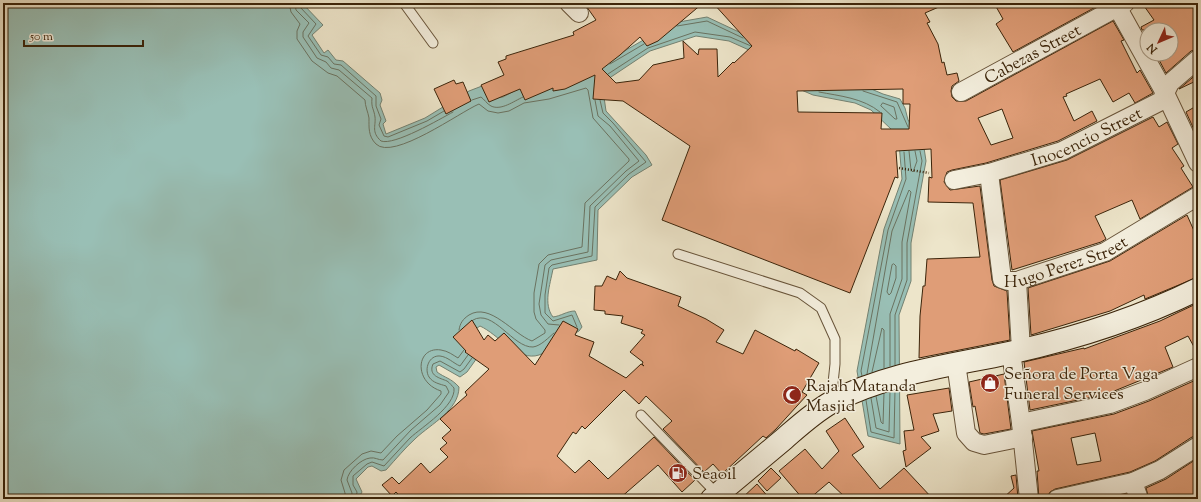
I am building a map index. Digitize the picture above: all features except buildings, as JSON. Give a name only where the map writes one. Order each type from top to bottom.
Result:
[{"type":"main road","points":[[714,497],[811,417],[831,403],[852,393],[914,372],[1016,351],[1110,325],[1198,289]]},
{"type":"street","name":"Cabezas Street","points":[[961,92],[1120,4]]},
{"type":"street","points":[[1120,4],[1165,93],[1198,163]]},
{"type":"street","name":"Inocencio Street","points":[[954,180],[989,173],[1062,151],[1161,101],[1170,83],[1198,59]]},
{"type":"street","name":"Hugo Perez Street","points":[[989,173],[1002,279],[1008,281],[1017,281],[1105,252],[1198,196]]},
{"type":"street","points":[[1017,281],[1016,351],[1029,499]]},
{"type":"street","points":[[956,363],[966,432],[974,442],[984,446],[1022,430],[1110,404],[1145,391],[1198,367]]},
{"type":"street","points":[[1057,499],[1133,482],[1160,470],[1198,446]]},
{"type":"street","points":[[1133,482],[1139,499]]},
{"type":"lane","points":[[404,3],[433,43]]},
{"type":"lane","points":[[678,254],[800,293],[821,308],[835,339],[835,364],[831,403]]},
{"type":"lane","points":[[641,415],[714,497]]},
{"type":"path","points":[[899,168],[927,172]]},
{"type":"water","points":[[3,3],[302,3],[323,25],[312,35],[324,53],[328,50],[336,60],[343,61],[380,93],[382,100],[380,105],[386,121],[383,124],[386,134],[425,118],[469,91],[482,86],[495,98],[503,97],[520,88],[593,69],[673,23],[707,17],[754,39],[883,94],[900,99],[905,108],[908,120],[923,141],[926,161],[911,243],[911,281],[899,315],[900,444],[868,436],[857,371],[884,229],[902,179],[899,143],[892,130],[871,110],[855,103],[813,95],[792,86],[749,50],[729,41],[696,36],[650,51],[602,83],[606,111],[646,155],[652,165],[632,177],[598,210],[597,260],[553,269],[548,294],[548,306],[550,312],[553,317],[575,311],[582,327],[579,331],[548,350],[539,355],[531,356],[523,355],[516,351],[480,326],[474,330],[482,351],[467,372],[460,377],[439,365],[436,367],[437,372],[459,387],[458,395],[454,403],[443,416],[412,442],[386,470],[381,471],[372,466],[368,467],[356,479],[362,492],[358,499],[3,499]]},
{"type":"place","name":"Señora de Porta Vaga Funeral Services","points":[[990,383]]},
{"type":"place","name":"Rajah Matanda Masjid","points":[[792,395]]},
{"type":"place","name":"Seaoil","points":[[678,473]]}]
